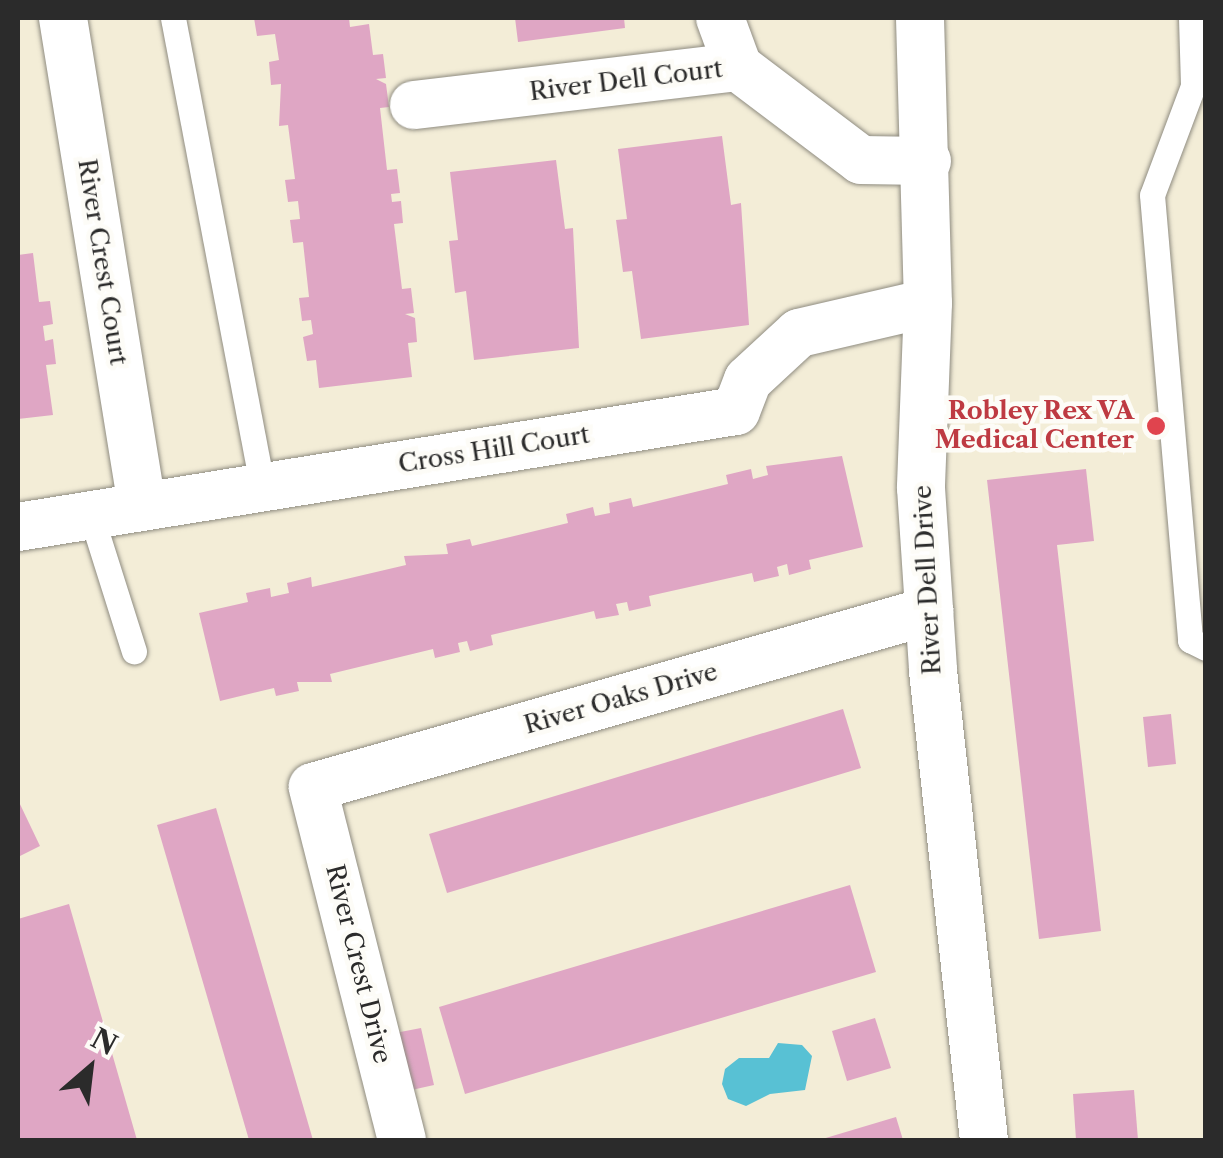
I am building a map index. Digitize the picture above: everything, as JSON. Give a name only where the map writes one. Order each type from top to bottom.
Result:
[{"type":"street","name":"River Crest Court","points":[[63,18],[142,507]]},
{"type":"street","points":[[720,18],[738,68]]},
{"type":"street","name":"River Dell Drive","points":[[920,18],[928,303],[921,488],[929,611],[984,1140]]},
{"type":"street","name":"River Dell Court","points":[[414,106],[738,68],[861,160],[927,161]]},
{"type":"street","name":"Cross Hill Court","points":[[18,527],[736,411],[748,380],[800,332],[928,303]]},
{"type":"street","name":"River Oaks Drive","points":[[313,786],[929,611]]},
{"type":"street","name":"River Crest Drive","points":[[313,786],[402,1140]]},
{"type":"lane","points":[[173,18],[263,488]]},
{"type":"lane","points":[[1190,18],[1193,86],[1152,195],[1190,640],[1206,648]]},
{"type":"lane","points":[[91,515],[134,651]]},
{"type":"water","points":[[778,1043],[802,1045],[812,1056],[805,1090],[770,1094],[746,1106],[728,1099],[722,1084],[725,1069],[739,1058],[769,1058]]},
{"type":"building","points":[[254,18],[349,18],[350,27],[369,24],[373,55],[383,54],[386,78],[376,79],[386,84],[389,107],[380,108],[387,170],[397,169],[400,193],[391,194],[392,202],[401,201],[403,223],[394,224],[402,289],[411,288],[414,313],[405,314],[415,318],[417,342],[408,343],[412,377],[319,388],[316,360],[307,361],[303,337],[313,334],[311,320],[302,321],[299,298],[309,297],[303,242],[293,243],[290,220],[300,219],[298,201],[288,202],[285,180],[295,179],[288,125],[279,126],[281,84],[271,85],[269,62],[279,60],[275,34],[257,36]]},
{"type":"building","points":[[515,18],[624,18],[625,28],[518,42]]},
{"type":"building","points":[[722,136],[731,205],[741,203],[749,325],[641,339],[632,271],[623,272],[616,220],[627,219],[618,149]]},
{"type":"building","points":[[556,160],[565,229],[573,228],[579,348],[474,360],[466,291],[455,293],[449,241],[458,240],[450,172]]},
{"type":"building","points":[[33,253],[39,302],[50,301],[53,324],[43,326],[45,341],[53,339],[56,364],[46,365],[53,415],[18,419],[18,255]]},
{"type":"building","points":[[842,456],[863,547],[809,560],[811,569],[789,575],[787,564],[777,567],[779,576],[754,582],[752,573],[649,596],[651,606],[629,611],[627,602],[616,604],[619,615],[596,619],[594,611],[491,635],[493,645],[470,651],[467,641],[458,643],[460,652],[435,658],[433,649],[330,674],[332,682],[297,682],[299,691],[276,696],[274,688],[220,701],[199,613],[248,602],[246,593],[270,588],[271,597],[289,593],[287,583],[311,577],[312,587],[406,565],[404,556],[448,554],[446,544],[470,539],[472,546],[568,523],[566,514],[593,507],[595,516],[610,513],[609,503],[631,498],[633,507],[728,484],[726,475],[751,469],[753,479],[768,475],[766,466]]},
{"type":"building","points":[[1086,469],[1094,541],[1057,545],[1101,931],[1039,939],[987,480]]},
{"type":"building","points":[[843,709],[861,768],[447,893],[429,834]]},
{"type":"building","points":[[1171,714],[1176,764],[1148,767],[1143,717]]},
{"type":"building","points":[[18,800],[40,846],[18,857]]},
{"type":"building","points":[[216,808],[313,1140],[249,1140],[157,825]]},
{"type":"building","points":[[850,885],[876,972],[465,1094],[439,1007]]},
{"type":"building","points":[[69,904],[137,1140],[18,1140],[18,919]]},
{"type":"building","points":[[875,1018],[891,1068],[847,1081],[832,1031]]},
{"type":"building","points":[[421,1028],[434,1085],[407,1091],[395,1033]]},
{"type":"building","points":[[1134,1090],[1138,1140],[1076,1140],[1073,1094]]},
{"type":"building","points":[[896,1117],[903,1140],[819,1140]]},
{"type":"place","name":"Robley Rex VA Medical Center","points":[[1156,426]]}]
